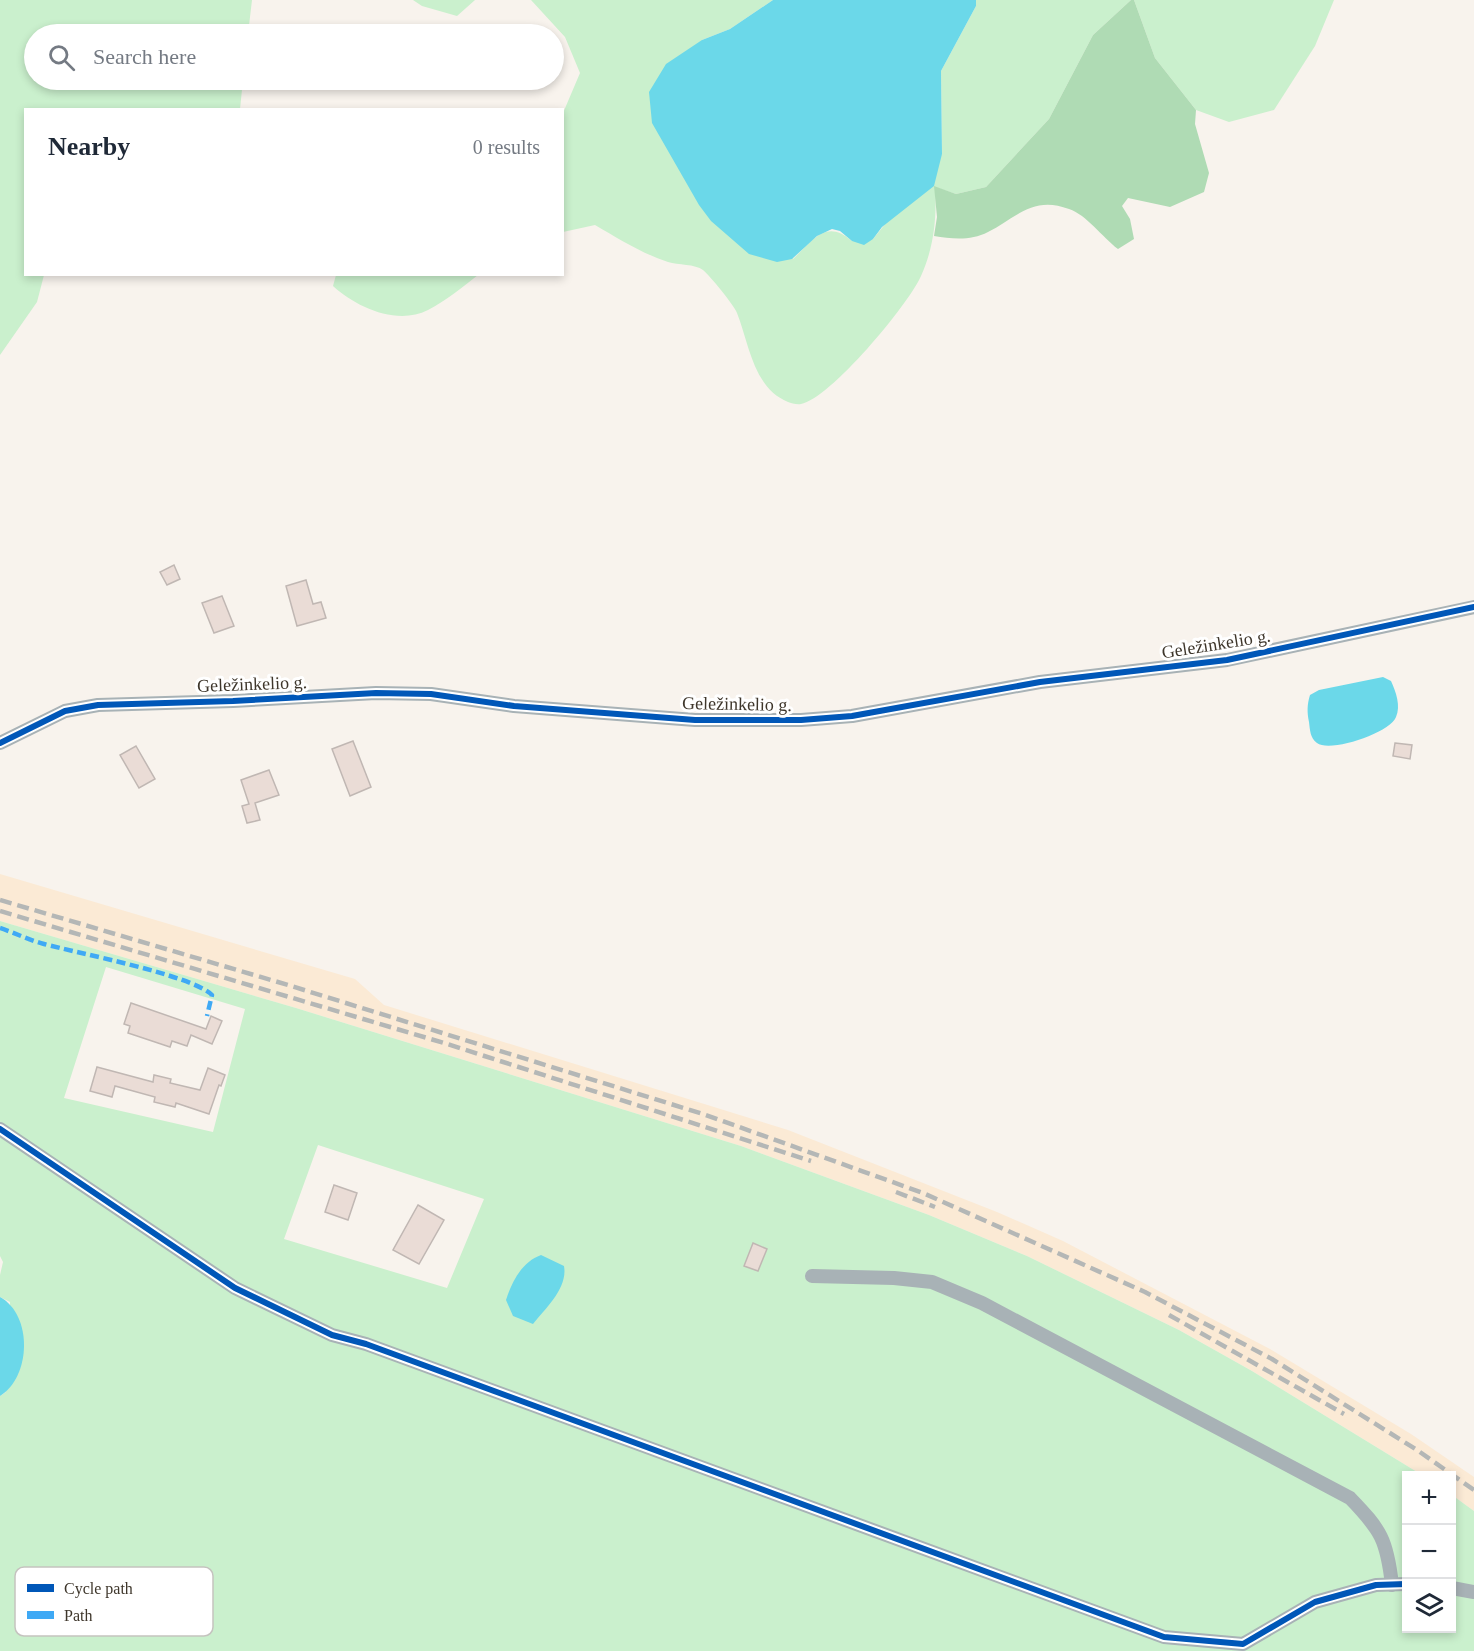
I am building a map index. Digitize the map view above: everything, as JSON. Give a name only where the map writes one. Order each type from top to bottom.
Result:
[{"type":"street","name":"Geležinkelio g.","points":[[0,743],[65,711],[98,705],[233,701],[376,693],[431,694],[514,706],[695,720],[801,720],[852,716],[1041,682],[1227,660],[1474,607]]},
{"type":"street","points":[[0,1129],[235,1288],[332,1335],[377,1348],[1164,1637],[1243,1644],[1315,1602],[1376,1585],[1399,1585],[1389,1549],[1375,1524],[1350,1498],[982,1303],[932,1282],[894,1278],[812,1276]]},
{"type":"street","points":[[1456,1589],[1474,1592]]},
{"type":"shaded area","points":[[0,874],[355,979],[384,1005],[788,1130],[997,1212],[1063,1241],[1270,1349],[1411,1434],[1474,1477],[1474,1511],[1456,1498],[1456,1471],[1415,1471],[1252,1371],[1179,1330],[1027,1256],[929,1215],[741,1146],[296,1008],[0,921]]},
{"type":"green space","points":[[0,0],[252,0],[249,24],[24,24],[24,90],[242,90],[240,108],[24,108],[24,276],[44,276],[37,302],[0,355]]},
{"type":"green space","points":[[413,0],[475,0],[457,16],[422,6]]},
{"type":"green space","points":[[531,0],[773,0],[730,29],[702,40],[793,259],[820,234],[827,232],[835,231],[852,241],[873,239],[942,154],[941,71],[976,6],[976,0],[1131,0],[1093,35],[1049,119],[986,187],[956,194],[935,187],[935,221],[932,243],[914,289],[849,369],[814,398],[801,404],[788,402],[767,386],[754,364],[737,313],[703,270],[658,258],[595,225],[564,232],[564,111],[580,73],[564,36],[564,24],[553,24]]},
{"type":"green space","points":[[1131,0],[1134,0],[1155,58],[1196,110],[1195,124],[1209,173],[1204,192],[1170,207],[1128,198],[1122,206],[1130,219],[1134,239],[1118,249],[1082,216],[1056,205],[1035,206],[975,237],[934,236],[937,217],[934,186],[956,194],[986,187],[1049,119],[1093,35]]},
{"type":"green space","points":[[1134,0],[1334,0],[1315,46],[1274,110],[1229,122],[1196,110],[1155,58]]},
{"type":"green space","points":[[336,276],[477,276],[428,310],[403,316],[390,315],[365,307],[333,286]]},
{"type":"green space","points":[[0,921],[296,1008],[741,1146],[929,1215],[1027,1256],[1179,1330],[1252,1371],[1415,1471],[1402,1471],[1402,1633],[1456,1633],[1456,1498],[1474,1511],[1474,1651],[0,1651],[0,1396],[6,1392],[10,1302],[0,1297],[0,1275],[3,1262],[0,1256]],"holes":[[[106,967],[245,1009],[213,1132],[64,1098]],[[318,1145],[484,1199],[447,1288],[284,1239]]]},
{"type":"water","points":[[773,0],[976,0],[976,6],[941,71],[942,154],[934,186],[882,227],[873,239],[864,245],[832,229],[817,236],[792,259],[777,262],[749,254],[711,221],[699,205],[652,123],[649,92],[666,64],[702,40],[730,29]]},
{"type":"water","points":[[1383,677],[1391,681],[1397,699],[1396,717],[1391,723],[1372,735],[1346,743],[1324,745],[1313,739],[1308,715],[1310,695],[1319,690]]},
{"type":"water","points":[[541,1255],[564,1266],[564,1274],[563,1282],[555,1297],[533,1324],[513,1316],[506,1300],[511,1286],[523,1267]]},
{"type":"water","points":[[0,1297],[11,1306],[18,1317],[23,1331],[24,1346],[18,1375],[0,1396]]},
{"type":"building","points":[[174,565],[180,579],[167,585],[160,572]]},
{"type":"building","points":[[306,580],[313,604],[321,602],[326,618],[297,626],[286,586]]},
{"type":"building","points":[[222,596],[234,626],[214,633],[202,603]]},
{"type":"building","points":[[353,741],[371,787],[350,796],[332,749]]},
{"type":"building","points":[[1395,743],[1412,745],[1410,759],[1393,756]]},
{"type":"building","points":[[136,746],[155,779],[139,788],[120,755]]},
{"type":"building","points":[[269,770],[279,795],[255,803],[260,820],[247,823],[242,806],[249,804],[241,780]]},
{"type":"building","points":[[131,1003],[206,1029],[211,1016],[222,1021],[212,1044],[191,1035],[187,1046],[172,1041],[170,1047],[128,1033],[130,1026],[124,1024]]},
{"type":"building","points":[[97,1067],[153,1082],[154,1075],[171,1079],[170,1083],[200,1090],[208,1068],[225,1075],[209,1114],[176,1103],[175,1107],[154,1102],[155,1097],[115,1086],[112,1097],[90,1091]]},
{"type":"building","points":[[334,1185],[357,1193],[348,1220],[325,1212]]},
{"type":"building","points":[[418,1205],[444,1220],[419,1264],[393,1250]]},
{"type":"building","points":[[753,1243],[767,1249],[758,1271],[744,1266]]},
{"type":"railway","points":[[0,900],[288,985],[703,1114],[923,1193],[1145,1292],[1272,1359],[1417,1450],[1474,1490]]},
{"type":"railway","points":[[0,911],[444,1043],[811,1161]]},
{"type":"railway","points":[[896,1192],[935,1207]]},
{"type":"railway","points":[[1169,1315],[1344,1414]]},
{"type":"marked path","points":[[0,928],[38,942],[159,972],[200,987],[212,995],[207,1016]]},
{"type":"cycle path","points":[[0,743],[65,711],[98,705],[233,701],[376,693],[431,694],[514,706],[695,720],[801,720],[852,716],[1040,682],[1227,660],[1474,607]]},
{"type":"cycle path","points":[[0,1129],[235,1288],[332,1335],[366,1344],[1164,1637],[1243,1644],[1315,1602],[1376,1585],[1402,1584]]}]
